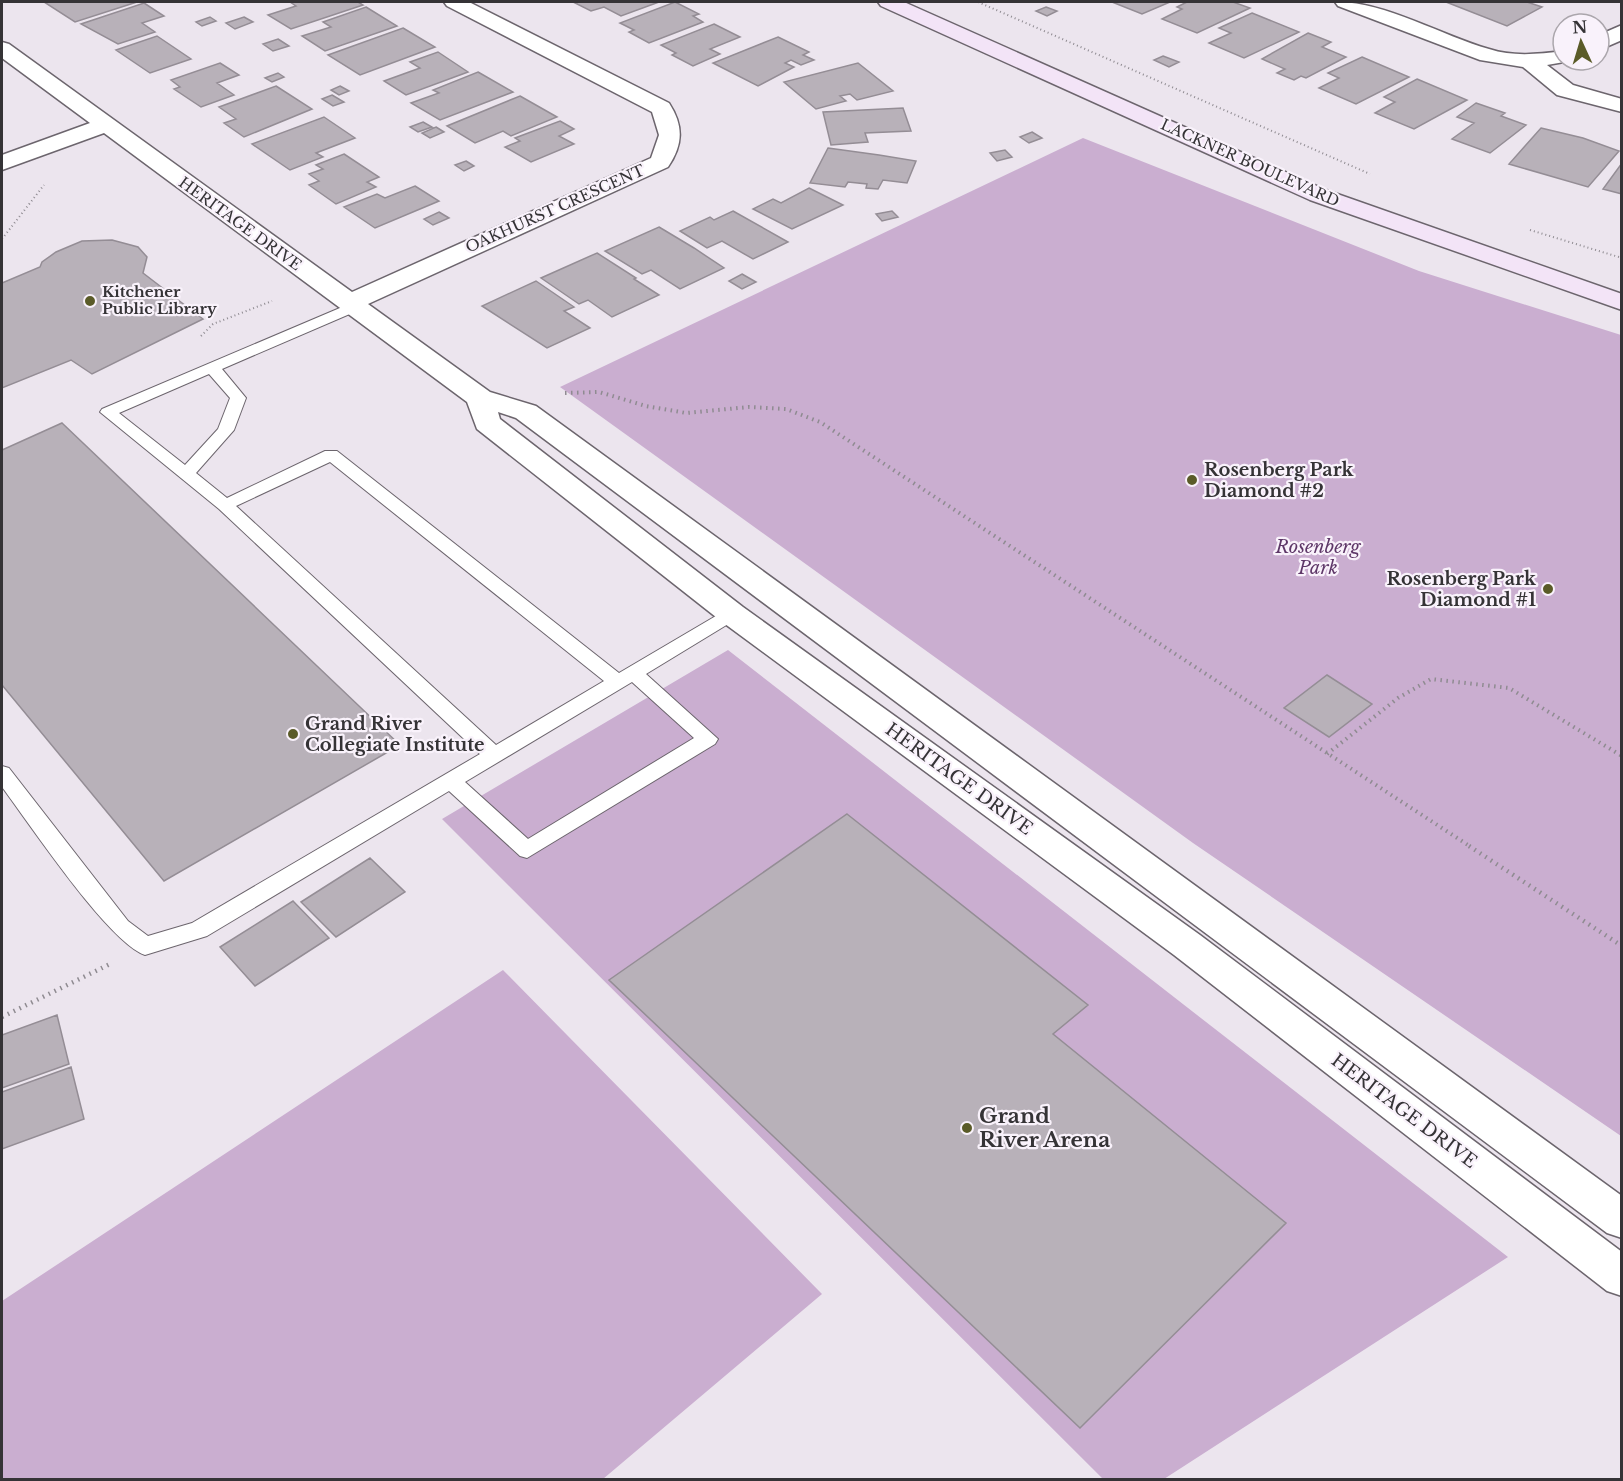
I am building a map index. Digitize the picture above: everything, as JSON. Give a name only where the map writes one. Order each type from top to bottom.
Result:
[{"type":"main road","name":"LACKNER BOULEVARD","points":[[888,2],[1318,195],[1622,303]]},
{"type":"street","name":"OAKHURST CRESCENT","points":[[351,305],[660,162],[670,145],[669,123],[661,108],[454,2]]},
{"type":"street","points":[[1345,2],[1487,56],[1530,61],[1551,58]]},
{"type":"street","name":"HERITAGE DRIVE","points":[[2,48],[104,125],[480,398],[526,412],[767,590],[1199,932],[1622,1277]]},
{"type":"street","points":[[1530,61],[1564,90],[1622,106]]},
{"type":"street","points":[[2,163],[104,125]]},
{"type":"street","name":"HERITAGE DRIVE","points":[[480,398],[487,423],[732,614],[1622,1220]]},
{"type":"street","points":[[732,614],[767,590]]},
{"type":"lane","points":[[351,305],[108,412],[225,505],[494,755]]},
{"type":"lane","points":[[186,474],[226,430],[238,398],[212,368]]},
{"type":"lane","points":[[225,505],[332,455],[708,739],[527,850],[450,781]]},
{"type":"lane","points":[[2,773],[120,927],[145,946],[199,930],[732,614]]},
{"type":"path","points":[[978,2],[1373,175]]},
{"type":"path","points":[[2,239],[40,188],[49,182]]},
{"type":"path","points":[[1523,228],[1622,258]]},
{"type":"path","points":[[197,339],[213,324],[272,301]]},
{"type":"path","points":[[559,394],[599,392],[646,406],[686,413],[749,407],[786,409],[819,422],[1622,946]]},
{"type":"path","points":[[1328,754],[1398,698],[1431,679],[1509,688],[1622,756]]},
{"type":"path","points":[[2,1017],[145,946]]},
{"type":"green space","name":"Rosenberg Park","points":[[1083,138],[1419,271],[1621,335],[1621,1136],[1193,843],[560,387]]},
{"type":"green space","points":[[728,650],[1508,1257],[1164,1479],[1103,1479],[442,819]]},
{"type":"green space","points":[[503,970],[822,1294],[603,1479],[2,1479],[2,1301]]},
{"type":"building","points":[[44,2],[137,2],[75,22]]},
{"type":"building","points":[[290,2],[358,2],[363,5],[291,29],[268,15],[296,6]]},
{"type":"building","points":[[659,2],[621,16],[604,7],[591,11],[575,3]]},
{"type":"building","points":[[675,2],[699,14],[693,16],[703,22],[649,43],[629,32],[634,30],[620,23]]},
{"type":"building","points":[[1112,2],[1170,2],[1142,14]]},
{"type":"building","points":[[1187,2],[1233,2],[1250,8],[1197,33],[1162,19],[1182,9],[1177,7]]},
{"type":"building","points":[[1446,2],[1527,2],[1542,7],[1507,26]]},
{"type":"building","points":[[144,3],[164,16],[142,23],[155,32],[118,44],[81,24]]},
{"type":"building","points":[[366,7],[397,26],[325,51],[302,36],[331,27],[323,22]]},
{"type":"building","points":[[1046,7],[1057,11],[1047,16],[1036,11]]},
{"type":"building","points":[[1252,13],[1299,32],[1244,58],[1209,43],[1231,33],[1219,28]]},
{"type":"building","points":[[210,17],[216,21],[202,26],[196,22]]},
{"type":"building","points":[[244,17],[253,22],[235,29],[226,23]]},
{"type":"building","points":[[714,24],[740,37],[710,49],[720,54],[693,66],[672,55],[676,53],[661,45]]},
{"type":"building","points":[[403,28],[435,47],[360,75],[328,55]]},
{"type":"building","points":[[1308,33],[1331,42],[1322,47],[1346,57],[1306,78],[1301,76],[1294,80],[1277,73],[1285,69],[1262,59]]},
{"type":"building","points":[[157,36],[191,59],[150,73],[116,50]]},
{"type":"building","points":[[778,37],[809,52],[803,55],[814,60],[801,65],[791,60],[785,63],[794,67],[758,86],[713,63]]},
{"type":"building","points":[[278,39],[289,46],[273,51],[263,44]]},
{"type":"building","points":[[438,52],[468,72],[406,95],[384,81],[420,68],[410,62]]},
{"type":"building","points":[[1163,56],[1179,62],[1169,67],[1154,60]]},
{"type":"building","points":[[1362,57],[1409,77],[1356,104],[1319,88],[1339,78],[1328,73]]},
{"type":"building","points":[[220,63],[239,75],[217,83],[234,95],[201,107],[174,89],[180,87],[171,80]]},
{"type":"building","points":[[858,63],[893,91],[857,100],[850,94],[840,96],[846,101],[816,109],[784,82]]},
{"type":"building","points":[[478,72],[513,92],[440,120],[411,103],[439,93],[433,90]]},
{"type":"building","points":[[278,73],[284,77],[272,82],[265,78]]},
{"type":"building","points":[[1417,79],[1467,100],[1414,129],[1375,113],[1395,102],[1384,97]]},
{"type":"building","points":[[276,86],[312,109],[244,137],[224,123],[236,119],[219,107]]},
{"type":"building","points":[[340,86],[349,91],[339,95],[331,90]]},
{"type":"building","points":[[332,95],[344,102],[333,106],[322,99]]},
{"type":"building","points":[[520,96],[557,117],[511,136],[503,131],[475,143],[447,126]]},
{"type":"building","points":[[1476,103],[1505,113],[1501,116],[1526,125],[1490,153],[1452,139],[1474,123],[1457,117]]},
{"type":"building","points":[[903,108],[911,131],[865,133],[868,142],[831,145],[823,112]]},
{"type":"building","points":[[324,117],[355,138],[316,153],[323,157],[290,170],[252,144]]},
{"type":"building","points":[[560,121],[574,129],[559,136],[574,144],[531,162],[505,147],[520,141],[515,138]]},
{"type":"building","points":[[423,122],[432,127],[418,132],[410,127]]},
{"type":"building","points":[[436,127],[444,132],[430,138],[422,133]]},
{"type":"building","points":[[1541,128],[1583,138],[1619,151],[1588,187],[1509,164]]},
{"type":"building","points":[[1032,132],[1042,138],[1029,143],[1020,137]]},
{"type":"building","points":[[828,148],[916,161],[907,183],[883,180],[878,189],[866,188],[867,184],[848,182],[845,187],[810,183]]},
{"type":"building","points":[[1005,150],[1012,157],[997,161],[990,153]]},
{"type":"building","points":[[344,154],[379,177],[367,182],[376,187],[336,204],[309,185],[319,181],[309,174],[323,169],[316,165]]},
{"type":"building","points":[[466,161],[474,166],[464,171],[455,165]]},
{"type":"building","points":[[1622,163],[1622,194],[1603,189]]},
{"type":"building","points":[[415,186],[439,201],[375,228],[344,207],[377,194],[385,198]]},
{"type":"building","points":[[809,188],[843,205],[792,229],[753,209],[773,199],[781,203]]},
{"type":"building","points":[[733,211],[788,242],[753,259],[722,241],[707,248],[680,231],[710,217],[714,220]]},
{"type":"building","points":[[892,211],[898,217],[882,221],[876,214]]},
{"type":"building","points":[[439,212],[449,218],[433,225],[424,219]]},
{"type":"building","points":[[659,227],[724,268],[680,289],[651,270],[642,274],[605,251]]},
{"type":"building","name":"Kitchener Public Library","points":[[112,240],[138,247],[147,257],[143,273],[203,319],[92,374],[71,360],[2,388],[2,283],[40,267],[42,262],[56,252],[82,241]]},
{"type":"building","points":[[597,253],[659,295],[612,317],[588,300],[579,304],[541,278]]},
{"type":"building","points":[[742,274],[756,282],[742,289],[729,281]]},
{"type":"building","points":[[536,281],[574,307],[564,311],[590,328],[547,348],[482,306]]},
{"type":"building","points":[[62,423],[400,745],[164,881],[2,685],[2,450]]},
{"type":"building","points":[[1327,675],[1372,704],[1329,737],[1284,708]]},
{"type":"building","name":"Grand River Arena","points":[[847,814],[1088,1005],[1053,1034],[1286,1223],[1080,1428],[609,980]]},
{"type":"building","points":[[370,858],[405,892],[336,937],[301,902]]},
{"type":"building","points":[[293,901],[329,938],[255,986],[220,947]]},
{"type":"building","points":[[57,1015],[69,1064],[2,1088],[2,1035]]},
{"type":"building","points":[[71,1067],[84,1119],[2,1149],[2,1092]]},
{"type":"place","name":"Kitchener Public Library","points":[[90,301]]},
{"type":"place","name":"Rosenberg Park Diamond #2","points":[[1192,480]]},
{"type":"place","name":"Rosenberg Park Diamond #1","points":[[1548,589]]},
{"type":"place","name":"Grand River Collegiate Institute","points":[[293,734]]},
{"type":"place","name":"Grand River Arena","points":[[967,1128]]}]
